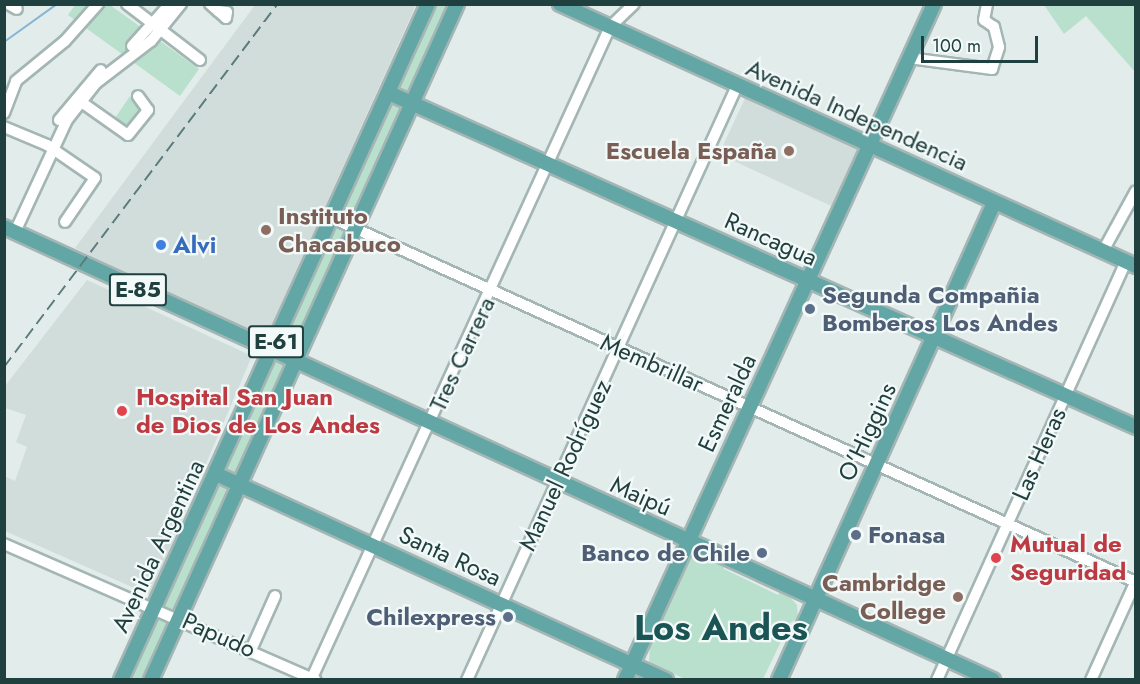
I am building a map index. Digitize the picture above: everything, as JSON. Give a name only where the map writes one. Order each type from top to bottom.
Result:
[{"type":"main road","name":"Avenida Argentina","points":[[121,680],[428,4]]},
{"type":"main road","name":"Avenida Argentina","points":[[151,680],[457,4]]},
{"type":"main road","name":"Avenida Independencia","points":[[560,4],[1131,264]]},
{"type":"main road","name":"Esmeralda","points":[[625,680],[868,144],[934,4]]},
{"type":"main road","name":"Rancagua","points":[[389,93],[1136,427]]},
{"type":"main road","name":"O'Higgins","points":[[779,680],[994,203]]},
{"type":"main road","name":"E-85","points":[[9,229],[271,352]]},
{"type":"main road","name":"Maipú","points":[[271,352],[993,680]]},
{"type":"main road","name":"Santa Rosa","points":[[216,474],[666,680]]},
{"type":"main road","points":[[680,560],[693,552],[711,552]]},
{"type":"main road","points":[[788,586],[802,608],[801,632]]},
{"type":"main road","points":[[643,640],[640,655],[648,671]]},
{"type":"street","points":[[4,113],[16,81],[65,41],[98,4]]},
{"type":"street","points":[[127,4],[200,60]]},
{"type":"street","points":[[159,27],[170,4]]},
{"type":"street","points":[[9,229],[77,99],[159,27],[181,4]]},
{"type":"street","points":[[610,27],[634,4]]},
{"type":"street","points":[[909,58],[993,75],[999,47],[994,27],[984,20],[987,4]]},
{"type":"street","name":"Tres Carrera","points":[[313,679],[610,27]]},
{"type":"street","name":"Manuel Rodríguez","points":[[467,680],[737,86]]},
{"type":"street","points":[[77,99],[128,135],[148,110],[138,96]]},
{"type":"street","points":[[4,127],[50,147],[95,178],[65,222]]},
{"type":"street","points":[[1103,251],[1136,191]]},
{"type":"street","name":"Membrillar","points":[[332,218],[1135,582]]},
{"type":"street","name":"Las Heras","points":[[937,680],[1066,396],[1131,264]]},
{"type":"street","name":"Papudo","points":[[4,544],[155,606],[313,679]]},
{"type":"street","points":[[1091,680],[1135,582]]},
{"type":"street","points":[[251,650],[275,596]]},
{"type":"shaded area","points":[[255,5],[416,5],[264,342],[75,248]]},
{"type":"shaded area","name":"Escuela España","points":[[746,96],[858,148],[831,206],[719,154]]},
{"type":"shaded area","name":"Hospital San Juan de Dios de Los Andes","points":[[87,280],[252,356],[150,595],[5,531],[5,476],[15,481],[27,447],[16,442],[26,415],[5,408],[5,386]]},
{"type":"green space","points":[[75,5],[110,5],[199,69],[180,96],[68,15]]},
{"type":"green space","points":[[430,5],[456,5],[147,679],[125,680]]},
{"type":"green space","points":[[1044,5],[1135,5],[1135,72],[1086,16],[1064,34]]},
{"type":"green space","points":[[130,96],[143,111],[129,127],[115,118]]},
{"type":"green space","points":[[709,556],[723,562],[724,569],[778,595],[783,589],[797,605],[798,618],[790,623],[763,679],[685,679],[649,663],[650,642],[689,557]]},
{"type":"waterway","points":[[4,42],[57,4]]},
{"type":"railway","points":[[4,367],[278,4]]},
{"type":"place","name":"Escuela España","points":[[789,151]]},
{"type":"place","name":"Instituto Chacabuco","points":[[266,230]]},
{"type":"place","name":"Alvi","points":[[161,245]]},
{"type":"place","name":"Segunda Compañia Bomberos Los Andes","points":[[810,309]]},
{"type":"place","name":"Hospital San Juan de Dios de Los Andes","points":[[122,411]]},
{"type":"place","name":"Fonasa","points":[[856,535]]},
{"type":"place","name":"Banco de Chile","points":[[762,553]]},
{"type":"place","name":"Mutual de Seguridad","points":[[996,558]]},
{"type":"place","name":"Cambridge College","points":[[958,597]]},
{"type":"place","name":"Chilexpress","points":[[508,617]]},
{"type":"district","name":"Los Andes","points":[[721,628]]}]
